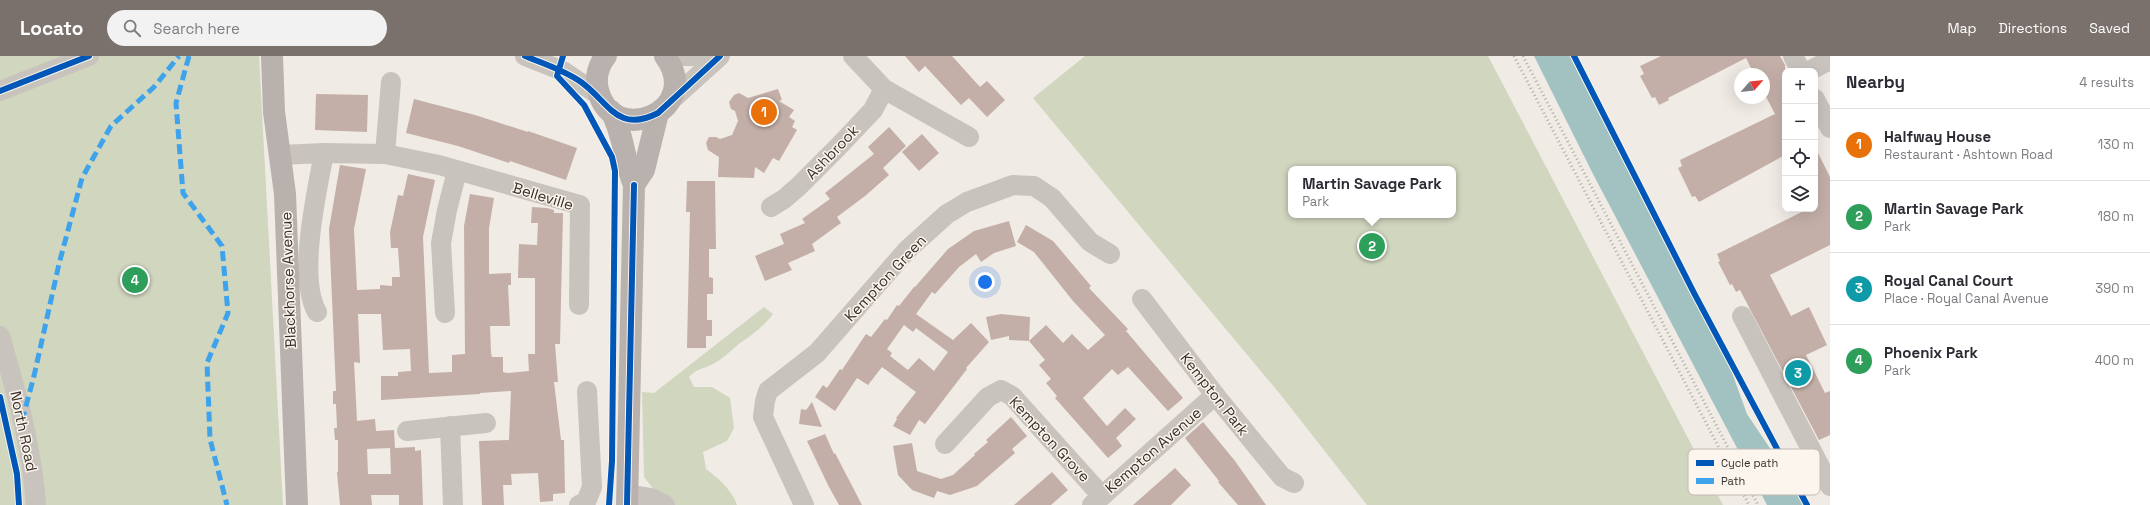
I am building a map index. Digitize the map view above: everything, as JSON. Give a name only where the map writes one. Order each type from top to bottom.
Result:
[{"type":"main road","name":"Blackhorse Avenue","points":[[272,56],[274,112],[285,194],[297,505]]},
{"type":"main road","points":[[634,185],[644,170],[664,107],[675,80],[670,63],[665,56]]},
{"type":"main road","points":[[603,61],[597,81],[605,104],[620,133],[626,166],[634,185],[627,500]]},
{"type":"main road","points":[[605,104],[624,119],[637,120],[648,119],[664,107]]},
{"type":"street","points":[[0,91],[89,56]]},
{"type":"street","points":[[525,56],[563,71],[605,104]]},
{"type":"street","points":[[679,56],[700,56]]},
{"type":"street","points":[[664,107],[720,56]]},
{"type":"street","points":[[853,56],[884,89],[969,138]]},
{"type":"street","points":[[1793,56],[1799,68]]},
{"type":"street","points":[[1815,68],[1830,60]]},
{"type":"street","points":[[563,71],[582,70],[603,61]]},
{"type":"street","points":[[385,154],[391,82]]},
{"type":"street","name":"Ashbrook","points":[[771,206],[784,199],[799,186],[873,110],[884,89]]},
{"type":"street","points":[[1818,104],[1830,128]]},
{"type":"street","points":[[317,312],[310,295],[310,222],[324,153]]},
{"type":"street","name":"Belleville","points":[[280,155],[324,153],[385,154],[439,165],[580,205],[579,305]]},
{"type":"street","points":[[445,313],[441,243],[447,210],[458,171]]},
{"type":"street","name":"Kempton Green","points":[[804,505],[763,417],[768,391],[818,353],[907,250],[947,214],[967,202],[1013,185],[1034,186],[1052,198],[1090,242],[1110,254]]},
{"type":"street","name":"Kempton Park","points":[[1142,299],[1215,395],[1282,477],[1294,484]]},
{"type":"street","points":[[1742,316],[1811,449]]},
{"type":"street","name":"North Road","points":[[0,336],[18,399],[34,476],[36,505]]},
{"type":"street","name":"Kempton Grove","points":[[945,444],[988,397],[1001,390],[1012,396],[1097,500]]},
{"type":"street","points":[[579,505],[586,502],[592,487],[587,391]]},
{"type":"street","name":"Kempton Avenue","points":[[1097,500],[1215,395]]},
{"type":"street","points":[[407,431],[486,423]]},
{"type":"street","points":[[450,426],[453,505]]},
{"type":"street","points":[[1820,467],[1830,486]]},
{"type":"street","points":[[627,500],[651,498],[663,505]]},
{"type":"green space","points":[[0,56],[259,56],[283,505],[0,505]]},
{"type":"green space","points":[[1085,56],[1488,56],[1694,449],[1688,449],[1688,495],[1718,495],[1723,505],[1367,505],[1280,394],[1033,98]]},
{"type":"green space","points":[[764,307],[773,314],[762,327],[721,359],[698,370],[689,377],[694,387],[712,387],[730,398],[734,428],[727,441],[703,452],[706,469],[732,494],[737,505],[656,505],[654,490],[644,477],[642,392],[654,393]]},
{"type":"water","points":[[1534,56],[1573,56],[1714,323],[1747,414],[1770,449],[1738,449],[1592,172]]},
{"type":"water","points":[[1762,495],[1801,495],[1808,505],[1767,505]]},
{"type":"building","points":[[905,56],[952,56],[980,87],[987,81],[1005,100],[987,117],[969,98],[961,105],[925,66],[919,72]]},
{"type":"building","points":[[1661,56],[1780,56],[1785,65],[1785,68],[1782,68],[1782,157],[1699,202],[1695,196],[1692,197],[1678,168],[1682,166],[1680,160],[1775,114],[1770,104],[1770,68],[1751,68],[1746,58],[1668,98],[1669,100],[1659,105],[1655,97],[1652,98],[1640,76],[1644,74],[1640,66]]},
{"type":"building","points":[[778,89],[782,100],[779,101],[794,110],[789,117],[795,121],[792,127],[797,130],[779,161],[773,158],[764,173],[755,167],[754,178],[718,177],[719,157],[708,150],[706,143],[709,137],[716,137],[720,139],[732,135],[738,121],[735,111],[731,109],[729,102],[734,95],[739,93],[748,98]]},
{"type":"building","points":[[316,94],[368,95],[367,132],[315,130]]},
{"type":"building","points":[[414,99],[475,115],[577,148],[566,180],[510,161],[509,163],[458,146],[406,133]]},
{"type":"building","points":[[889,127],[906,146],[883,168],[889,175],[865,196],[837,217],[841,223],[812,244],[815,251],[788,263],[792,270],[765,281],[755,256],[784,244],[780,234],[805,223],[802,219],[830,199],[825,193],[874,154],[868,147]]},
{"type":"building","points":[[922,134],[939,153],[919,171],[902,152]]},
{"type":"building","points":[[1818,153],[1830,177],[1830,245],[1770,275],[1791,316],[1809,307],[1827,345],[1806,355],[1825,393],[1830,391],[1830,435],[1819,440],[1740,290],[1736,292],[1732,284],[1730,285],[1718,262],[1720,261],[1717,254],[1802,212],[1818,212]]},
{"type":"building","points":[[340,165],[366,169],[354,229],[357,290],[380,289],[380,285],[392,286],[392,277],[400,277],[398,248],[391,248],[390,232],[398,195],[403,196],[408,174],[435,180],[423,237],[429,373],[452,372],[452,355],[465,354],[464,226],[470,194],[494,198],[489,228],[489,274],[511,273],[511,285],[508,285],[510,326],[490,326],[491,353],[492,357],[503,357],[503,372],[507,373],[529,371],[528,354],[535,354],[535,278],[518,278],[519,244],[537,245],[538,223],[531,223],[532,207],[547,208],[554,210],[554,213],[563,213],[560,344],[555,344],[558,382],[554,382],[561,440],[564,440],[565,493],[553,494],[553,501],[540,502],[538,473],[511,474],[512,485],[503,485],[504,505],[482,505],[479,441],[509,440],[511,391],[381,400],[381,376],[398,376],[398,372],[411,371],[410,349],[383,350],[381,314],[358,314],[360,363],[354,362],[357,421],[375,419],[376,431],[394,430],[395,448],[415,447],[415,451],[421,450],[423,505],[399,505],[399,495],[371,495],[372,505],[340,505],[337,472],[338,440],[335,440],[334,428],[337,428],[336,404],[333,404],[333,391],[336,391],[329,229]],"holes":[[[390,448],[391,474],[368,474],[367,449]]]},
{"type":"building","points":[[687,181],[715,181],[716,249],[709,249],[709,277],[713,278],[713,294],[707,294],[707,320],[712,320],[712,336],[706,336],[706,348],[687,348],[690,212],[686,212]]},
{"type":"building","points":[[1009,221],[1016,246],[994,253],[981,262],[976,254],[959,267],[935,294],[932,292],[916,314],[953,340],[971,323],[989,342],[966,368],[967,369],[925,424],[919,420],[910,435],[893,426],[897,419],[896,418],[916,392],[882,367],[868,385],[857,378],[835,411],[815,397],[823,385],[827,388],[840,369],[842,370],[866,334],[871,337],[885,319],[887,320],[897,305],[899,306],[948,249],[974,231]],"holes":[[[904,325],[913,332],[916,328],[948,352],[934,371],[919,358],[908,370],[890,356],[892,353],[887,349]]]},
{"type":"building","points":[[1026,225],[1053,241],[1091,286],[1089,288],[1128,329],[1126,331],[1183,398],[1168,411],[1128,367],[1118,375],[1112,369],[1083,398],[1107,426],[1125,408],[1136,419],[1116,438],[1122,446],[1108,458],[1055,398],[1057,396],[1046,383],[1051,379],[1039,365],[1045,360],[1029,341],[1046,325],[1063,343],[1072,334],[1088,350],[1105,335],[1073,301],[1034,252],[1017,242]]},
{"type":"building","points":[[1001,314],[1030,317],[1029,341],[1009,340],[1009,336],[991,340],[986,317]]},
{"type":"building","points":[[812,402],[822,427],[799,424],[801,409],[806,410]]},
{"type":"building","points":[[1011,417],[1027,436],[1012,449],[1015,453],[977,486],[950,495],[937,491],[934,498],[912,490],[898,475],[893,446],[912,443],[917,471],[941,479],[953,475],[988,442],[986,440]]},
{"type":"building","points":[[1203,422],[1235,461],[1266,505],[1238,505],[1218,482],[1219,481],[1185,438]]},
{"type":"building","points":[[825,434],[834,454],[835,453],[862,505],[839,505],[828,485],[807,441]]},
{"type":"building","points":[[1175,468],[1191,485],[1171,505],[1133,505]]},
{"type":"building","points":[[1052,472],[1068,490],[1051,505],[1014,505]]},
{"type":"railway","points":[[1514,56],[1720,449]]},
{"type":"railway","points":[[1523,56],[1729,449]]},
{"type":"railway","points":[[1744,495],[1749,505]]},
{"type":"railway","points":[[1753,495],[1758,505]]},
{"type":"marked path","points":[[22,421],[34,376],[59,264],[82,178],[111,126],[154,87],[179,56]]},
{"type":"marked path","points":[[189,56],[176,103],[183,193],[222,246],[228,313],[207,363],[210,439],[227,505]]},
{"type":"cycle path","points":[[0,91],[89,56]]},
{"type":"cycle path","points":[[525,56],[568,74],[591,90],[615,113],[623,118],[633,120],[644,119],[658,113],[720,56]]},
{"type":"cycle path","points":[[563,56],[557,76],[584,105],[612,157],[615,171],[612,461],[609,505]]},
{"type":"cycle path","points":[[1574,56],[1694,293],[1777,449]]},
{"type":"cycle path","points":[[627,505],[634,185]]},
{"type":"cycle path","points":[[0,397],[17,474],[19,505]]},
{"type":"cycle path","points":[[1802,495],[1807,505]]},
{"type":"place","name":"Halfway House","points":[[764,112]]},
{"type":"place","name":"Martin Savage Park","points":[[1372,246]]},
{"type":"place","name":"Phoenix Park","points":[[135,280]]},
{"type":"place","name":"Royal Canal Court","points":[[1798,373]]}]
